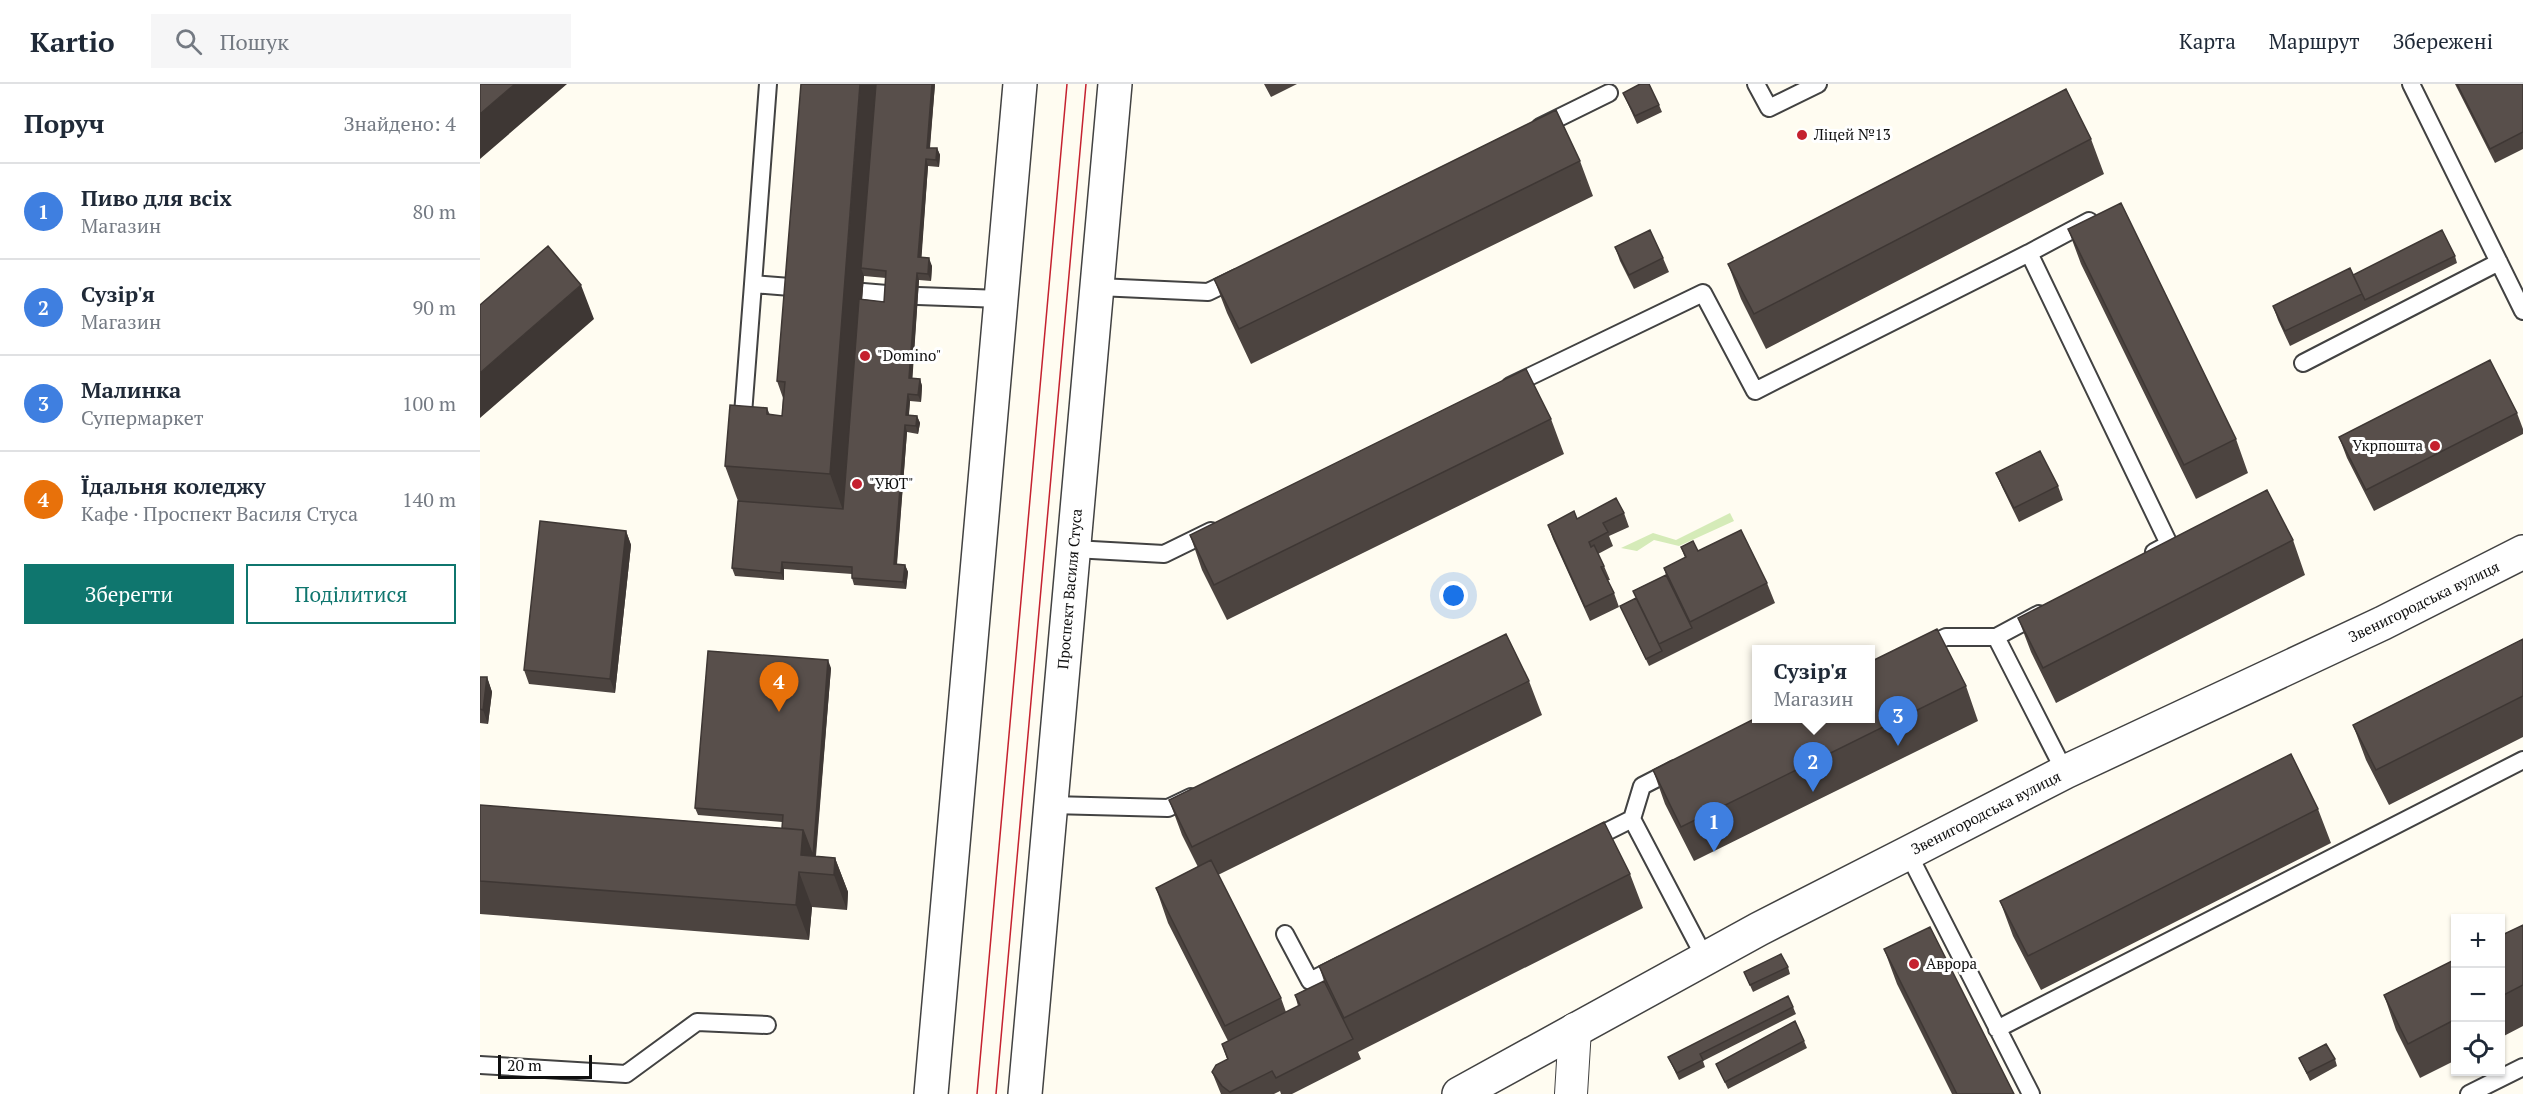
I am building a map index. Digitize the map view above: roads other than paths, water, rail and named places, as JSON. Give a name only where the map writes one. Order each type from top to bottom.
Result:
[{"type":"street","points":[[931,1094],[1020,84]]},
{"type":"street","name":"Проспект Василя Стуса","points":[[1025,1094],[1115,84]]},
{"type":"street","name":"Звенигородська вулиця","points":[[1459,1094],[1705,958],[2065,772],[2383,623],[2523,552]]},
{"type":"street","points":[[1571,1094],[1575,1029]]},
{"type":"lane","points":[[742,429],[768,84]]},
{"type":"lane","points":[[1756,84],[1769,108],[1818,84]]},
{"type":"lane","points":[[2411,84],[2523,311]]},
{"type":"lane","points":[[1525,134],[1609,93]]},
{"type":"lane","points":[[1494,394],[1703,292],[1755,391],[2102,214]]},
{"type":"lane","points":[[2029,253],[2169,544],[2140,560]]},
{"type":"lane","points":[[2303,363],[2499,262]]},
{"type":"lane","points":[[1098,287],[1208,292],[1249,272]]},
{"type":"lane","points":[[753,284],[803,288]]},
{"type":"lane","points":[[863,292],[887,294]]},
{"type":"lane","points":[[918,296],[1001,299]]},
{"type":"lane","points":[[1074,549],[1164,554],[1225,524]]},
{"type":"lane","points":[[1909,653],[1946,637],[1996,637],[2054,606]]},
{"type":"lane","points":[[1996,637],[2065,772]]},
{"type":"lane","points":[[1694,760],[1642,786],[1632,819],[1705,958]]},
{"type":"lane","points":[[1997,1029],[2523,760]]},
{"type":"lane","points":[[1051,805],[1168,808],[1203,790]]},
{"type":"lane","points":[[1572,850],[1632,819]]},
{"type":"lane","points":[[1908,853],[2031,1094]]},
{"type":"lane","points":[[1285,933],[1310,981],[1353,959]]},
{"type":"lane","points":[[480,1065],[626,1074],[697,1022],[767,1025]]},
{"type":"lane","points":[[2469,1094],[2523,1067]]},
{"type":"tram line","points":[[977,1094],[1067,84]]},
{"type":"tram line","points":[[996,1094],[1086,84]]},
{"type":"place","name":"Ліцей №13","points":[[1802,135]]},
{"type":"place","name":"\"Domino\"","points":[[865,356]]},
{"type":"place","name":"Укрпошта","points":[[2435,446]]},
{"type":"place","name":"\"УЮТ\"","points":[[857,484]]},
{"type":"place","name":"Їдальня коледжу","points":[[779,712]]},
{"type":"place","name":"Малинка","points":[[1898,746]]},
{"type":"place","name":"Сузір'я","points":[[1813,792]]},
{"type":"place","name":"Пиво для всіх","points":[[1714,852]]},
{"type":"place","name":"Аврора","points":[[1914,964]]}]
